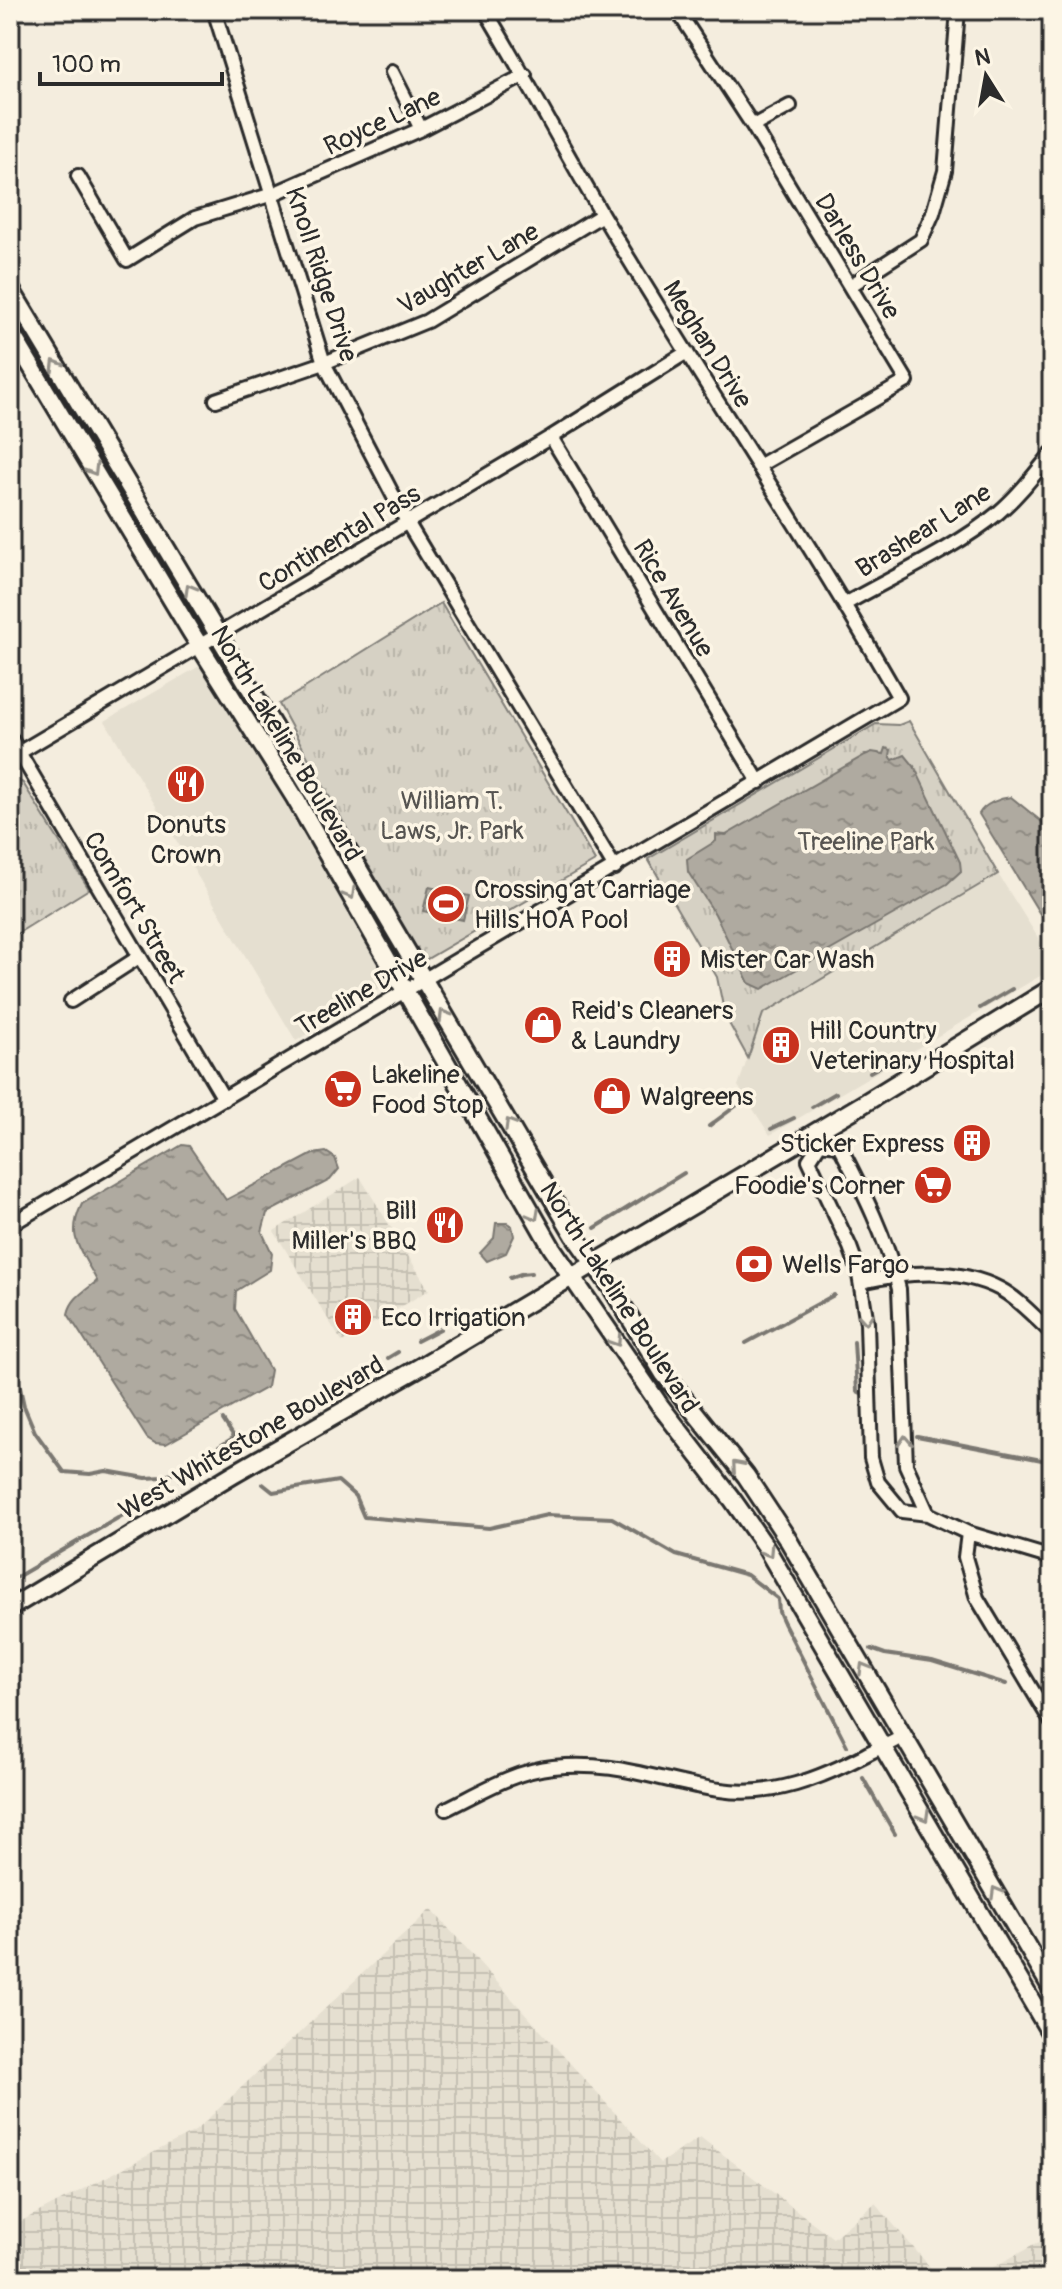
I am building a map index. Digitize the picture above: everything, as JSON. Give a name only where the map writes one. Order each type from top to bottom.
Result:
[{"type":"main road","name":"North Lakeline Boulevard","points":[[10,288],[574,1235],[613,1290],[664,1374],[746,1476],[787,1538],[1052,1989]]},
{"type":"main road","name":"North Lakeline Boulevard","points":[[10,331],[291,791],[552,1248],[661,1407],[765,1546],[1052,2036]]},
{"type":"main road","name":"West Whitestone Boulevard","points":[[10,1608],[594,1264],[818,1138],[1052,988]]},
{"type":"main road","points":[[1003,1952],[1025,1941]]},
{"type":"street","name":"Knoll Ridge Drive","points":[[214,10],[324,363],[407,522],[615,868]]},
{"type":"street","name":"Meghan Drive","points":[[485,10],[525,75],[602,215],[845,604],[899,698]]},
{"type":"street","name":"Darless Drive","points":[[677,10],[753,126],[907,381],[758,466]]},
{"type":"street","points":[[850,286],[921,240],[933,213],[945,171],[958,10]]},
{"type":"street","points":[[392,72],[421,129]]},
{"type":"street","name":"Royce Lane","points":[[78,176],[127,260],[195,218],[273,194],[421,129],[525,75]]},
{"type":"street","points":[[753,126],[790,106]]},
{"type":"street","name":"Vaughter Lane","points":[[216,400],[324,363],[427,321],[602,215]]},
{"type":"street","name":"Continental Pass","points":[[14,755],[551,437],[687,352]]},
{"type":"street","name":"Rice Avenue","points":[[551,437],[759,782]]},
{"type":"street","name":"Brashear Lane","points":[[845,604],[968,534],[998,513],[1024,488],[1052,453]]},
{"type":"street","name":"Treeline Drive","points":[[10,1225],[899,698]]},
{"type":"street","name":"Comfort Street","points":[[10,737],[14,755],[224,1099]]},
{"type":"street","points":[[71,1001],[139,957]]},
{"type":"street","points":[[928,1514],[906,1465],[899,1289],[895,1274],[864,1193],[839,1145],[818,1138],[809,1160],[850,1247],[861,1282],[867,1323],[870,1441],[874,1471],[888,1497],[902,1511],[928,1514],[968,1533],[1052,1558]]},
{"type":"street","points":[[861,1282],[895,1274],[969,1277],[1001,1289],[1052,1333]]},
{"type":"street","points":[[968,1533],[965,1557],[977,1598],[1052,1723]]},
{"type":"street","points":[[446,1809],[495,1783],[549,1767],[607,1766],[723,1791],[748,1792],[808,1781],[884,1748],[903,1736]]},
{"type":"shaded area","points":[[203,664],[394,979],[296,1041],[105,721]]},
{"type":"shaded area","points":[[998,874],[1052,960],[1052,969],[770,1135],[738,1086],[763,1014]]},
{"type":"shaded area","points":[[360,1177],[429,1290],[342,1342],[274,1231]]},
{"type":"shaded area","points":[[431,1909],[660,2163],[700,2137],[833,2238],[875,2203],[930,2267],[935,2279],[10,2279],[10,2227],[195,2131]]},
{"type":"shaded area","points":[[1052,2235],[1052,2279],[972,2279]]},
{"type":"green space","name":"William T. Laws, Jr. Park","points":[[441,603],[595,861],[420,963],[279,704]]},
{"type":"green space","name":"Treeline Park","points":[[909,721],[998,874],[763,1014],[748,1058],[725,1016],[717,977],[648,859],[876,724],[899,725]]},
{"type":"green space","points":[[10,776],[23,783],[89,889],[10,938]]},
{"type":"water","name":"Treeline Park","points":[[886,748],[891,750],[893,760],[905,755],[914,766],[960,862],[961,871],[947,884],[762,989],[749,983],[715,914],[688,872],[687,859],[716,841],[716,834],[726,835],[865,755],[872,752],[884,754]]},
{"type":"water","points":[[1011,797],[1052,830],[1051,916],[1040,914],[979,814],[993,802]]},
{"type":"water","name":"Crossing at Carriage Hills HOA Pool","points":[[429,887],[469,896],[463,920],[423,911]]},
{"type":"water","points":[[182,1145],[189,1146],[226,1200],[313,1154],[326,1152],[335,1158],[339,1169],[330,1180],[267,1213],[262,1232],[272,1253],[270,1270],[236,1291],[235,1309],[270,1370],[267,1387],[166,1444],[147,1438],[68,1314],[75,1299],[97,1281],[75,1235],[82,1204]]},
{"type":"water","points":[[496,1223],[512,1226],[514,1236],[506,1253],[487,1261],[480,1253],[494,1238]]},
{"type":"waterway","points":[[980,1008],[1012,989]]},
{"type":"waterway","points":[[870,1072],[900,1055]]},
{"type":"waterway","points":[[812,1107],[836,1093]]},
{"type":"waterway","points":[[709,1126],[748,1097]]},
{"type":"waterway","points":[[771,1129],[794,1118]]},
{"type":"waterway","points":[[595,1228],[684,1173]]},
{"type":"waterway","points":[[510,1278],[531,1273]]},
{"type":"waterway","points":[[746,1343],[834,1295]]},
{"type":"waterway","points":[[417,1341],[440,1329]]},
{"type":"waterway","points":[[854,1342],[857,1391],[863,1394]]},
{"type":"waterway","points":[[388,1358],[398,1352]]},
{"type":"waterway","points":[[10,1355],[13,1356],[24,1406],[35,1432],[64,1472],[90,1474],[106,1471],[146,1478],[163,1477],[183,1470],[233,1438]]},
{"type":"waterway","points":[[296,1412],[371,1368]]},
{"type":"waterway","points":[[223,1420],[239,1444]]},
{"type":"waterway","points":[[181,1480],[266,1431]]},
{"type":"waterway","points":[[917,1436],[1052,1462]]},
{"type":"waterway","points":[[263,1484],[273,1492],[338,1481],[355,1496],[364,1517],[489,1528],[547,1515],[612,1518],[676,1555],[747,1575],[778,1599],[784,1623],[847,1746]]},
{"type":"waterway","points":[[144,1503],[164,1491]]},
{"type":"waterway","points":[[10,1581],[123,1515]]},
{"type":"waterway","points":[[871,1649],[932,1661],[1006,1684]]},
{"type":"waterway","points":[[1044,1690],[1052,1691]]},
{"type":"waterway","points":[[863,1778],[895,1834]]},
{"type":"place","name":"Donuts Crown","points":[[186,784]]},
{"type":"place","name":"Crossing at Carriage Hills HOA Pool","points":[[446,904]]},
{"type":"place","name":"Mister Car Wash","points":[[672,959]]},
{"type":"place","name":"Reid's Cleaners & Laundry","points":[[543,1025]]},
{"type":"place","name":"Hill Country Veterinary Hospital","points":[[781,1045]]},
{"type":"place","name":"Lakeline Food Stop","points":[[343,1089]]},
{"type":"place","name":"Walgreens","points":[[612,1096]]},
{"type":"place","name":"Sticker Express","points":[[972,1143]]},
{"type":"place","name":"Foodie's Corner","points":[[933,1185]]},
{"type":"place","name":"Bill Miller's BBQ","points":[[445,1225]]},
{"type":"place","name":"Wells Fargo","points":[[754,1264]]},
{"type":"place","name":"Eco Irrigation","points":[[353,1317]]}]
